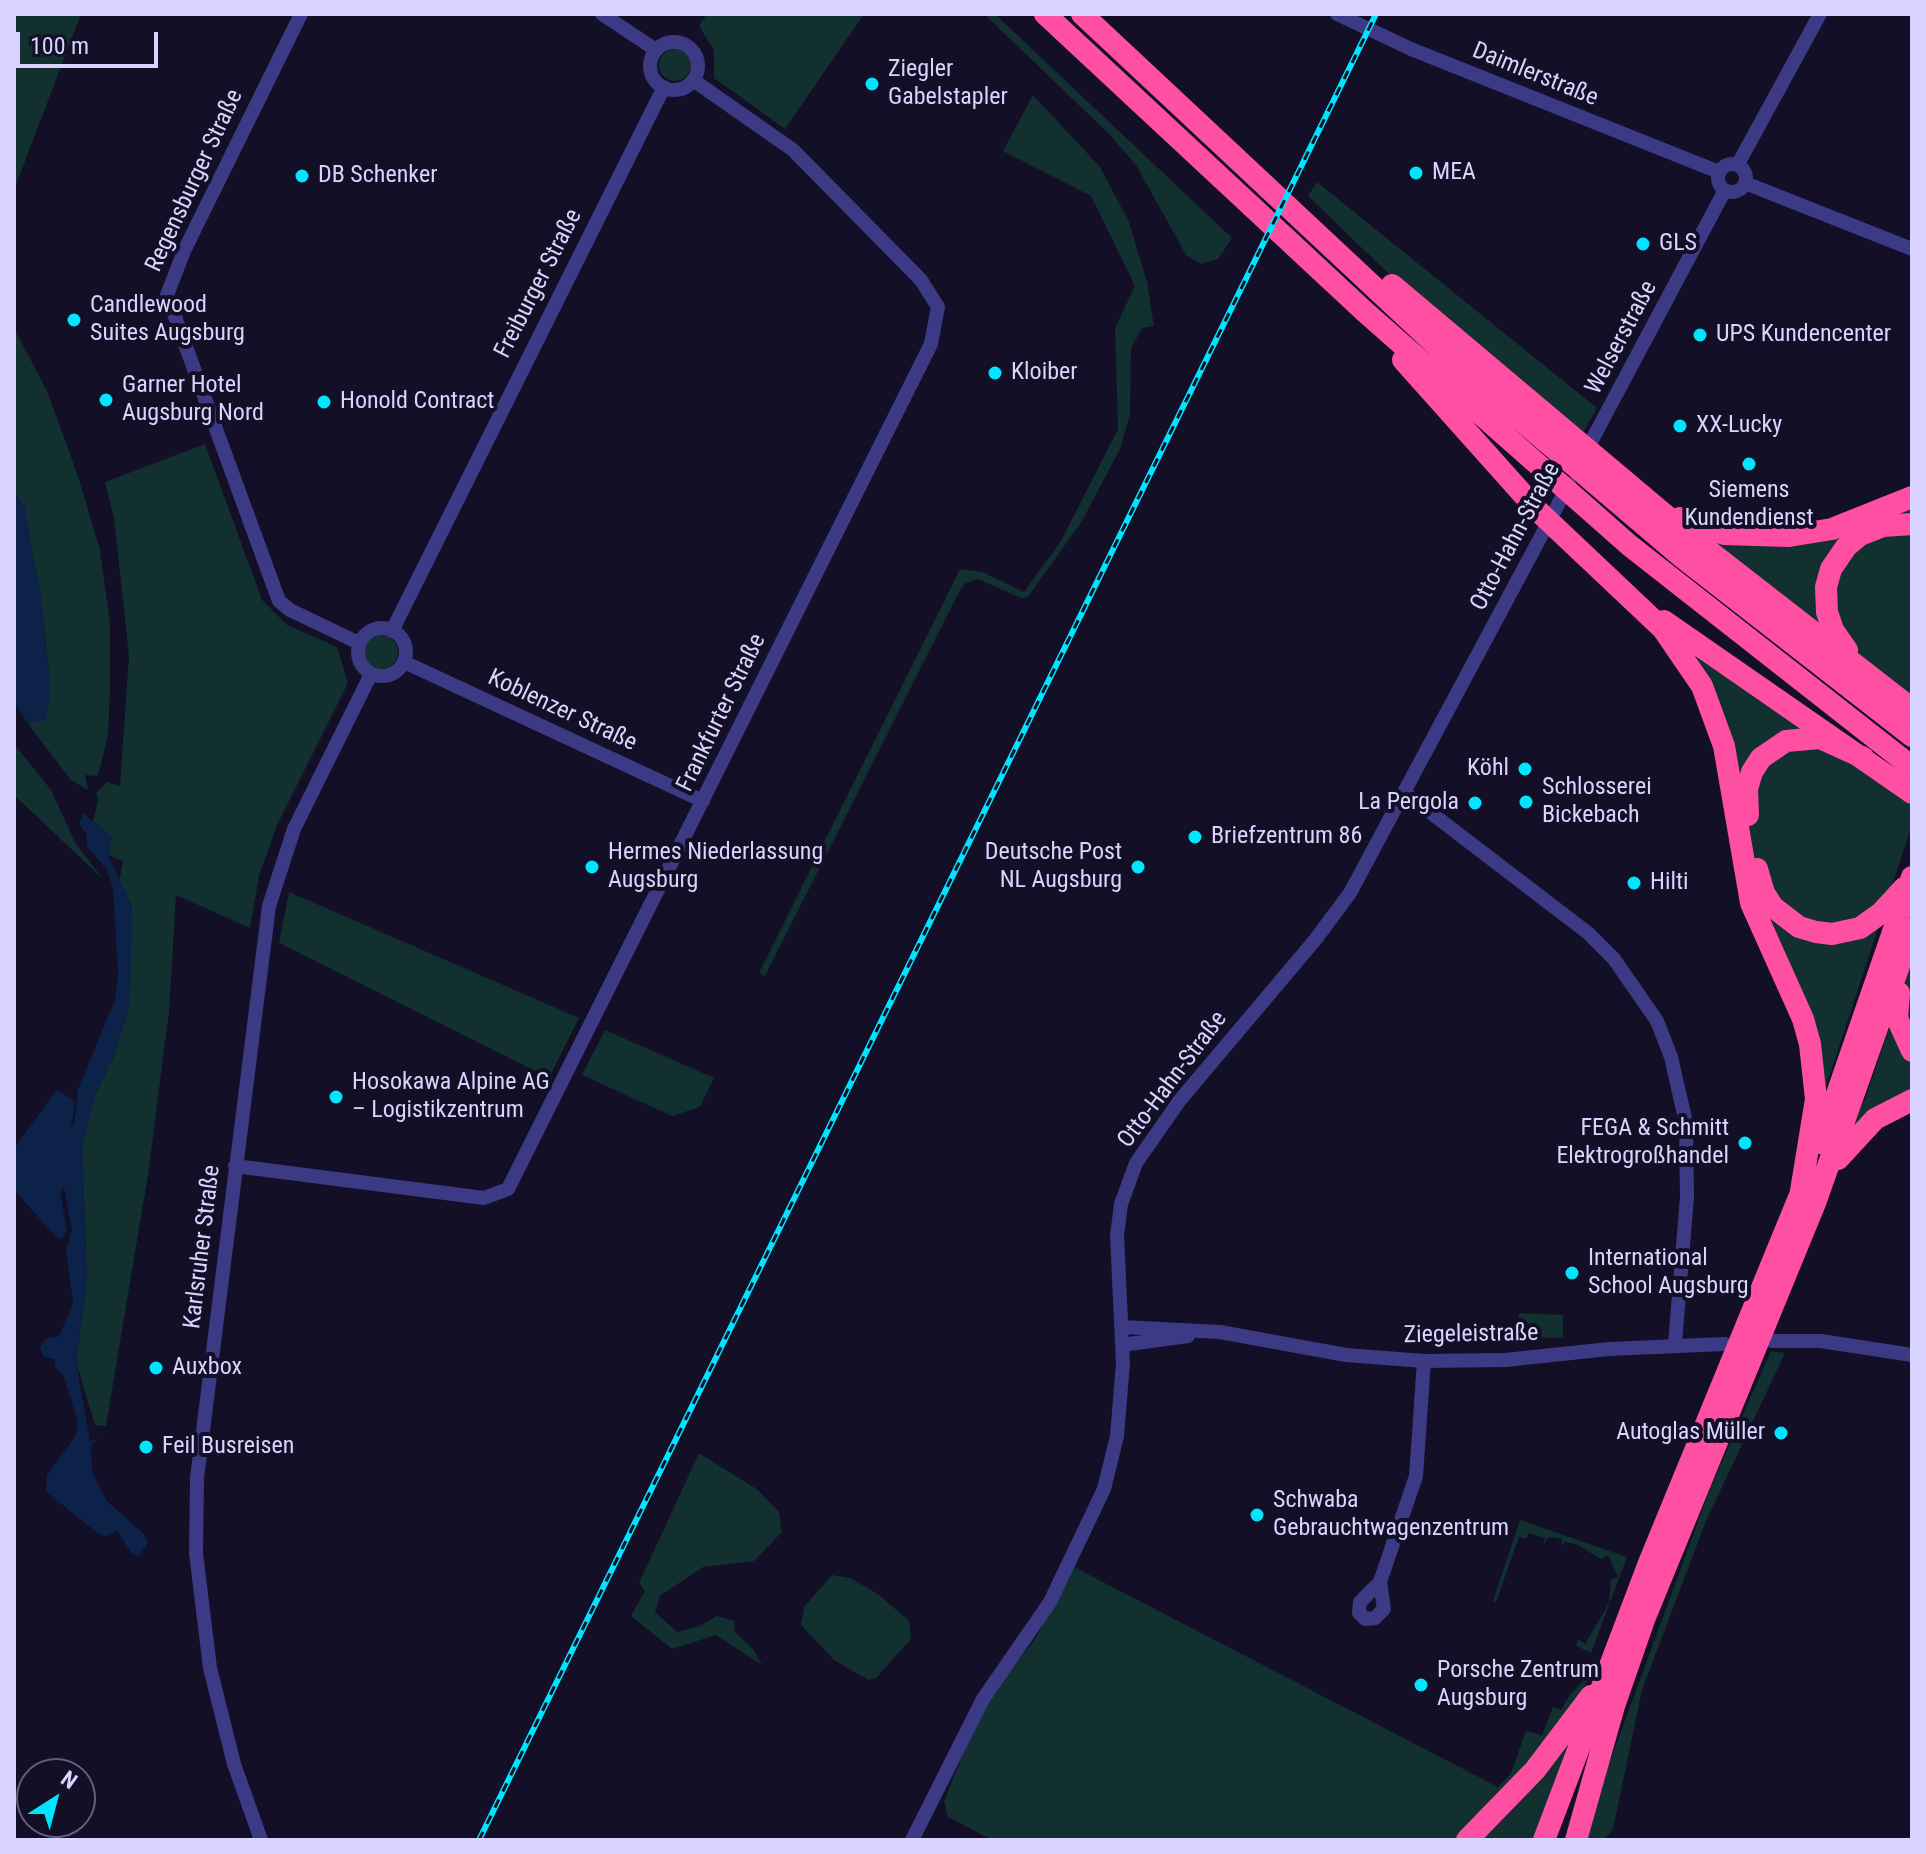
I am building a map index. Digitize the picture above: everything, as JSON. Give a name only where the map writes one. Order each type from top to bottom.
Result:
[{"type":"highway","points":[[1045,14],[1364,311],[1629,545],[1912,767]]},
{"type":"highway","points":[[1082,14],[1468,375],[1605,493],[1750,611],[1912,736]]},
{"type":"highway","points":[[1315,231],[1381,275],[1648,501],[1912,709]]},
{"type":"highway","points":[[1364,311],[1421,383],[1501,471],[1571,544],[1637,603],[1912,793]]},
{"type":"highway","points":[[1648,501],[1693,525],[1724,534],[1755,538],[1832,529],[1912,497]]},
{"type":"highway","points":[[1872,677],[1833,630],[1827,612],[1826,587],[1836,560],[1860,535],[1883,526],[1912,524]]},
{"type":"highway","points":[[1637,603],[1686,661],[1714,711],[1732,787],[1751,903],[1803,1019],[1810,1044],[1816,1099],[1807,1200]]},
{"type":"highway","points":[[1864,758],[1832,742],[1803,737],[1786,741],[1761,758],[1752,772],[1746,806],[1764,893],[1773,907],[1799,927],[1832,934],[1871,922],[1896,899],[1912,877]]},
{"type":"highway","points":[[1544,1840],[1735,1357],[1763,1327],[1912,877]]},
{"type":"highway","points":[[1807,1200],[1912,930]]},
{"type":"highway","points":[[1912,930],[1897,1018],[1912,1051]]},
{"type":"highway","points":[[1807,1200],[1862,1130],[1890,1109],[1912,1100]]},
{"type":"highway","points":[[1561,1840],[1663,1570],[1735,1357]]},
{"type":"highway","points":[[1467,1840],[1553,1749],[1610,1669]]},
{"type":"highway","points":[[1576,1840],[1614,1706]]},
{"type":"street","name":"Regensburger Straße","points":[[301,14],[184,251],[167,295],[279,601],[290,610],[359,643]]},
{"type":"street","points":[[602,14],[656,50]]},
{"type":"street","name":"Daimlerstraße","points":[[1337,14],[1431,57],[1719,172]]},
{"type":"street","points":[[1738,164],[1820,14]]},
{"type":"street","points":[[670,42],[686,45],[696,57],[693,80],[682,88],[664,87],[651,73],[656,50],[670,42]]},
{"type":"street","name":"Frankfurter Straße","points":[[235,1166],[484,1198],[508,1189],[931,344],[939,320],[934,295],[805,161],[693,80]]},
{"type":"street","name":"Freiburger Straße","points":[[392,631],[664,87]]},
{"type":"street","points":[[1728,164],[1738,164],[1746,175],[1745,183],[1736,192],[1725,190],[1719,184],[1719,172],[1728,164]]},
{"type":"street","points":[[1745,183],[1912,249]]},
{"type":"street","name":"Welserstraße","points":[[1602,421],[1725,190]]},
{"type":"street","name":"Otto-Hahn-Straße","points":[[912,1840],[983,1699],[1050,1602],[1104,1489],[1120,1411],[1122,1327],[1117,1236],[1121,1204],[1136,1163],[1180,1100],[1329,923],[1362,873],[1602,421]]},
{"type":"street","points":[[392,631],[405,645],[404,662],[390,675],[371,674],[358,658],[359,643],[369,632],[392,631]]},
{"type":"street","name":"Koblenzer Straße","points":[[404,662],[703,801]]},
{"type":"street","name":"Karlsruher Straße","points":[[261,1840],[234,1764],[210,1668],[196,1553],[197,1478],[262,947],[276,874],[294,829],[371,674]]},
{"type":"street","points":[[1405,793],[1588,933],[1614,959],[1657,1021],[1671,1057],[1686,1123],[1687,1197],[1675,1344]]},
{"type":"street","name":"Ziegeleistraße","points":[[1122,1327],[1220,1332],[1346,1355],[1424,1361],[1505,1360],[1675,1344],[1735,1357]]},
{"type":"street","points":[[1763,1327],[1912,1355]]},
{"type":"street","name":"Ziegeleistraße","points":[[1122,1345],[1220,1332]]},
{"type":"street","points":[[1380,1582],[1416,1476],[1424,1361]]},
{"type":"green space","points":[[14,14],[81,14],[14,190]]},
{"type":"green space","points":[[707,14],[864,14],[785,129],[714,78],[714,50],[699,26]]},
{"type":"green space","points":[[984,14],[995,14],[1232,238],[1218,259],[1201,264],[1186,255],[1136,165],[1109,134]]},
{"type":"green space","points":[[675,49],[687,53],[691,65],[687,77],[675,81],[663,77],[659,65],[663,53]]},
{"type":"green space","points":[[1033,95],[1100,167],[1129,222],[1147,282],[1154,326],[1142,328],[1131,348],[1130,414],[1120,449],[1082,521],[1028,597],[1021,598],[978,579],[964,584],[765,976],[759,973],[960,569],[983,572],[1024,592],[1061,541],[1118,429],[1115,328],[1135,286],[1091,196],[1003,151]]},
{"type":"green space","points":[[1317,182],[1597,408],[1582,434],[1391,276],[1308,196]]},
{"type":"green space","points":[[14,328],[47,391],[78,476],[100,550],[110,624],[108,735],[98,776],[85,775],[88,790],[71,780],[28,724],[44,719],[50,683],[41,599],[24,507],[14,490]]},
{"type":"green space","points":[[205,444],[262,600],[287,625],[337,647],[348,683],[277,825],[259,876],[250,928],[176,895],[169,1011],[148,1175],[106,1426],[95,1425],[76,1362],[87,1280],[82,1145],[95,1095],[115,1054],[132,906],[119,883],[123,861],[108,855],[112,837],[93,821],[98,801],[96,793],[107,782],[120,786],[129,656],[114,518],[105,482]]},
{"type":"green space","points":[[1912,503],[1912,519],[1844,542],[1827,633],[1701,533],[1729,540]]},
{"type":"green space","points":[[1912,531],[1912,700],[1844,646],[1831,577],[1860,540]]},
{"type":"green space","points":[[381,635],[393,640],[398,652],[393,664],[381,669],[369,664],[364,652],[369,640]]},
{"type":"green space","points":[[1681,645],[1912,806],[1912,825],[1823,1096],[1757,905],[1735,792]]},
{"type":"green space","points":[[14,744],[51,790],[76,844],[103,879],[14,795]]},
{"type":"green space","points":[[289,892],[579,1018],[549,1078],[279,943]]},
{"type":"green space","points":[[1912,960],[1912,1094],[1847,1140],[1859,1107],[1865,1100]]},
{"type":"green space","points":[[605,1030],[714,1078],[700,1107],[672,1116],[582,1075]]},
{"type":"green space","points":[[1519,1313],[1563,1315],[1563,1338],[1518,1337]]},
{"type":"green space","points":[[1771,1351],[1785,1353],[1706,1521],[1642,1690],[1613,1829],[1604,1840],[1581,1840],[1710,1489]]},
{"type":"green space","points":[[699,1453],[758,1490],[779,1512],[782,1532],[754,1561],[703,1567],[660,1596],[655,1612],[677,1632],[700,1626],[717,1616],[734,1621],[735,1632],[754,1650],[762,1665],[716,1635],[672,1649],[631,1616],[645,1591],[639,1583]]},
{"type":"green space","points":[[1520,1520],[1627,1557],[1591,1653],[1576,1646],[1578,1639],[1585,1644],[1609,1603],[1611,1579],[1618,1577],[1608,1555],[1601,1559],[1576,1544],[1565,1542],[1561,1546],[1562,1539],[1549,1537],[1543,1545],[1545,1538],[1529,1533],[1526,1539],[1519,1537],[1496,1602],[1493,1601]]},
{"type":"green space","points":[[1074,1567],[1498,1787],[1511,1773],[1526,1731],[1542,1735],[1553,1707],[1561,1710],[1569,1696],[1597,1665],[1553,1738],[1459,1840],[992,1840],[948,1817],[944,1801],[977,1720],[997,1687],[1034,1641]]},
{"type":"green space","points":[[832,1575],[850,1578],[878,1594],[909,1621],[911,1639],[876,1678],[868,1680],[834,1660],[801,1625],[804,1607]]},
{"type":"green space","points":[[1583,1721],[1532,1840],[1480,1840]]},
{"type":"water","points":[[14,490],[24,507],[41,599],[50,683],[49,707],[44,720],[28,724],[14,702]]},
{"type":"water","points":[[83,813],[112,837],[108,855],[132,906],[130,1004],[115,1054],[95,1095],[82,1145],[87,1280],[76,1362],[90,1441],[101,1438],[91,1445],[92,1472],[107,1501],[144,1534],[148,1543],[139,1556],[133,1555],[117,1531],[103,1537],[46,1492],[47,1475],[76,1435],[78,1422],[64,1377],[54,1365],[55,1359],[44,1357],[40,1348],[45,1339],[59,1336],[73,1303],[66,1249],[72,1231],[64,1187],[60,1192],[67,1230],[62,1238],[57,1238],[14,1190],[14,1149],[57,1089],[75,1102],[71,1125],[74,1125],[78,1089],[115,1000],[118,974],[113,888],[106,868],[87,847],[86,833],[79,824]]},
{"type":"railway","points":[[479,1840],[1376,14]]},
{"type":"place","name":"Ziegler Gabelstapler","points":[[872,84]]},
{"type":"place","name":"MEA","points":[[1416,173]]},
{"type":"place","name":"DB Schenker","points":[[302,176]]},
{"type":"place","name":"GLS","points":[[1643,244]]},
{"type":"place","name":"Candlewood Suites Augsburg","points":[[74,320]]},
{"type":"place","name":"UPS Kundencenter","points":[[1700,335]]},
{"type":"place","name":"Kloiber","points":[[995,373]]},
{"type":"place","name":"Garner Hotel Augsburg Nord","points":[[106,400]]},
{"type":"place","name":"Honold Contract","points":[[324,402]]},
{"type":"place","name":"XX-Lucky","points":[[1680,426]]},
{"type":"place","name":"Siemens Kundendienst","points":[[1749,464]]},
{"type":"place","name":"Köhl","points":[[1525,769]]},
{"type":"place","name":"Schlosserei Bickebach","points":[[1526,802]]},
{"type":"place","name":"La Pergola","points":[[1475,803]]},
{"type":"place","name":"Briefzentrum 86","points":[[1195,837]]},
{"type":"place","name":"Hermes Niederlassung Augsburg","points":[[592,867]]},
{"type":"place","name":"Deutsche Post NL Augsburg","points":[[1138,867]]},
{"type":"place","name":"Hilti","points":[[1634,883]]},
{"type":"place","name":"Hosokawa Alpine AG – Logistikzentrum","points":[[336,1097]]},
{"type":"place","name":"FEGA & Schmitt Elektrogroßhandel","points":[[1745,1143]]},
{"type":"place","name":"International School Augsburg","points":[[1572,1273]]},
{"type":"place","name":"Auxbox","points":[[156,1368]]},
{"type":"place","name":"Autoglas Müller","points":[[1781,1433]]},
{"type":"place","name":"Feil Busreisen","points":[[146,1447]]},
{"type":"place","name":"Schwaba Gebrauchtwagenzentrum","points":[[1257,1515]]},
{"type":"place","name":"Porsche Zentrum Augsburg","points":[[1421,1685]]}]
